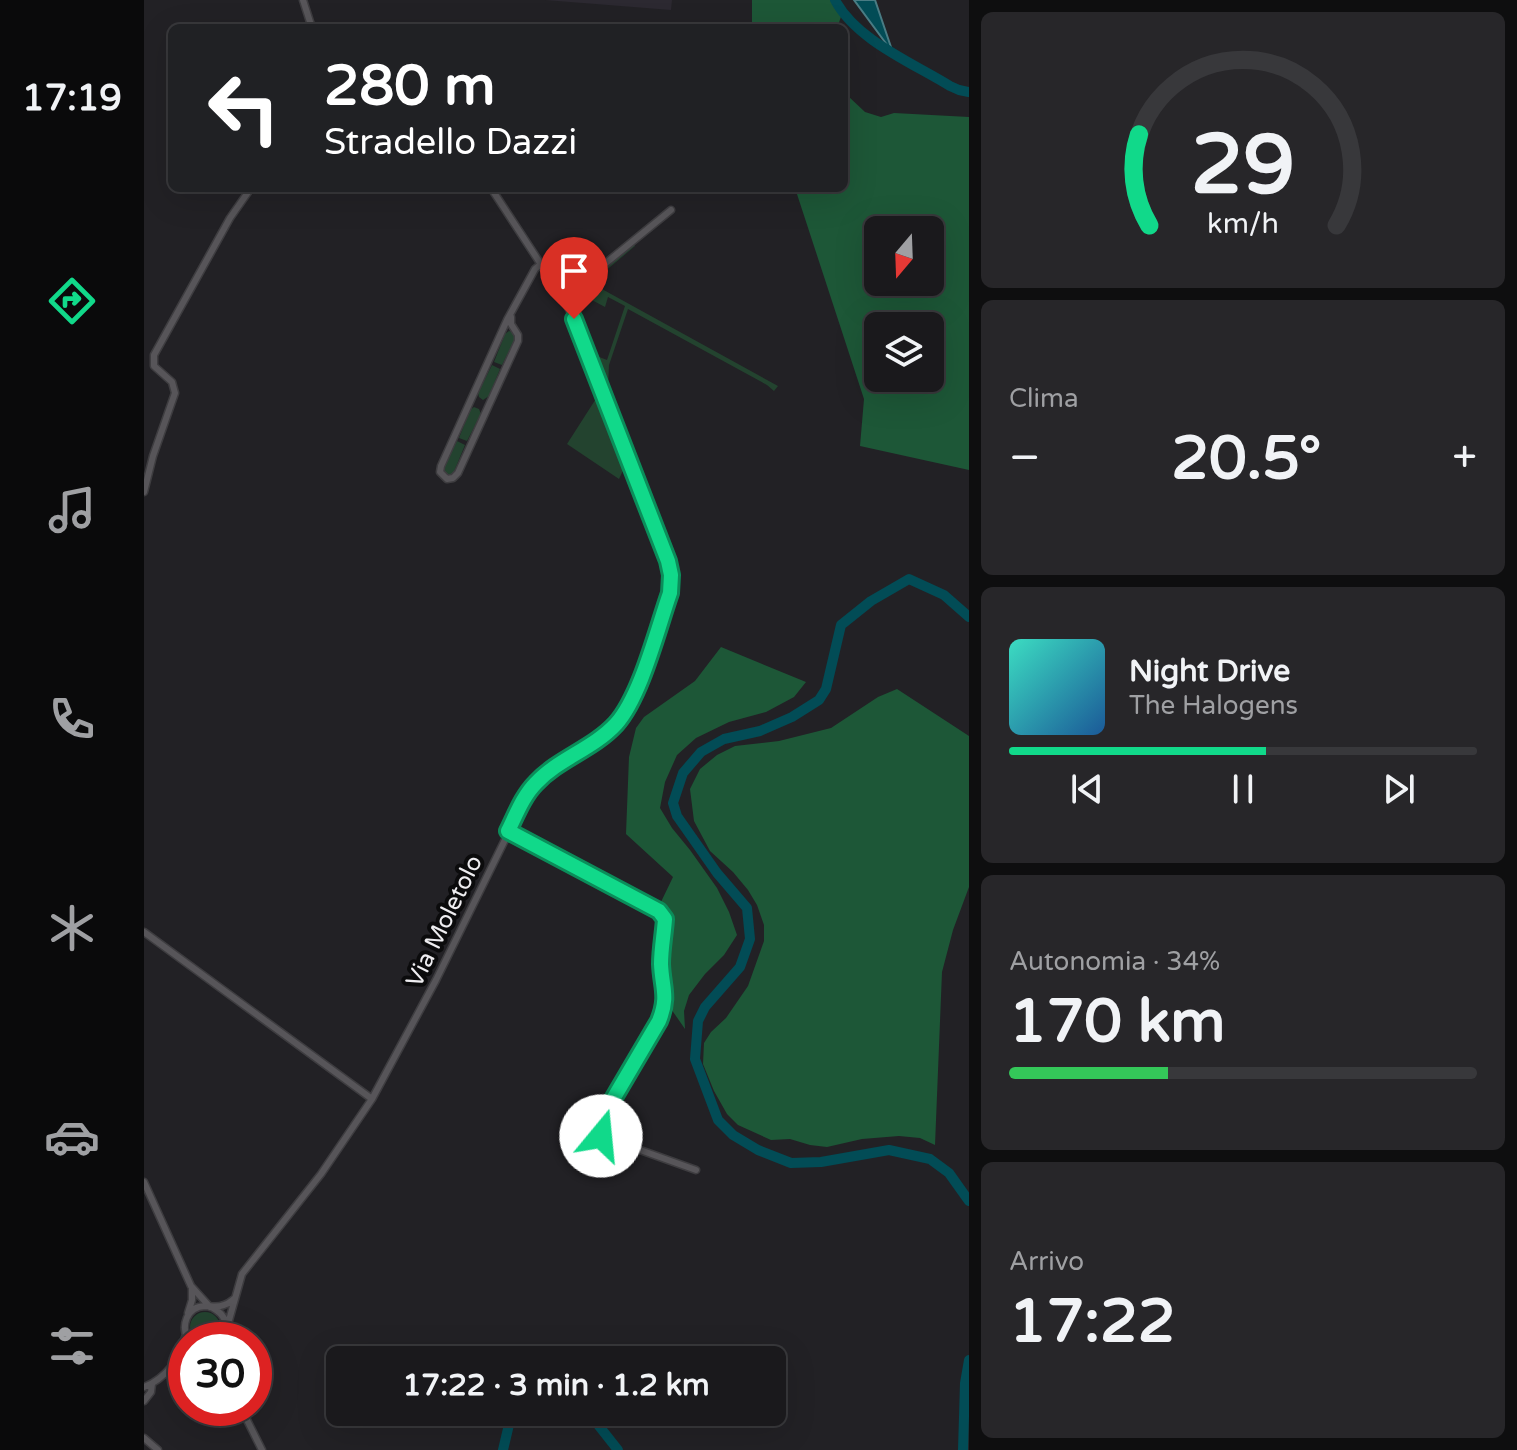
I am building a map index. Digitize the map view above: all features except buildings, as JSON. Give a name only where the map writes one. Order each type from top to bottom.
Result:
[{"type":"street","points":[[303,0],[311,24]]},
{"type":"street","points":[[144,492],[175,393],[172,382],[154,366],[154,357],[226,224],[248,192]]},
{"type":"street","name":"Via Moletolo","points":[[228,1322],[244,1271],[321,1174],[372,1099],[436,980],[524,798],[550,770],[601,737],[623,715],[638,684],[671,586],[668,561],[577,326],[563,298],[494,192]]},
{"type":"street","points":[[563,298],[671,210]]},
{"type":"street","points":[[511,317],[518,340],[458,473],[447,479],[441,474],[440,467],[501,334],[534,271],[541,264]]},
{"type":"street","points":[[501,334],[507,328],[515,329]]},
{"type":"street","points":[[471,400],[488,407]]},
{"type":"street","points":[[508,831],[659,911],[665,919],[661,963],[664,1007],[597,1130],[601,1136],[696,1170]]},
{"type":"street","points":[[144,932],[372,1099]]},
{"type":"street","name":"Via Moletolo","points":[[144,1182],[191,1286],[224,1317],[224,1322]]},
{"type":"street","points":[[185,1322],[192,1300],[191,1286]]},
{"type":"street","points":[[186,1318],[196,1308],[229,1303],[235,1298]]},
{"type":"street","points":[[144,1387],[168,1369]]},
{"type":"street","points":[[144,1401],[151,1392],[152,1384]]},
{"type":"street","points":[[250,1426],[262,1450]]},
{"type":"street","points":[[144,1438],[158,1450]]},
{"type":"shaded area","points":[[545,0],[672,0],[671,10]]},
{"type":"green space","points":[[752,0],[839,0],[842,14],[838,24],[752,24]]},
{"type":"green space","points":[[848,96],[865,112],[881,117],[894,113],[969,117],[969,470],[860,446],[864,399],[796,192],[848,192]]},
{"type":"green space","points":[[633,243],[635,246],[591,283],[778,386],[774,391],[628,309],[609,365],[608,388],[640,470],[635,472],[582,332],[594,355],[607,360],[625,306],[608,297],[605,307],[588,298],[586,301],[569,296]]},
{"type":"green space","points":[[509,331],[515,333],[515,339],[502,365],[494,362]]},
{"type":"green space","points":[[492,365],[500,369],[489,396],[483,400],[478,393]]},
{"type":"green space","points":[[599,394],[628,464],[619,479],[567,444]]},
{"type":"green space","points":[[474,407],[481,414],[467,441],[459,438]]},
{"type":"green space","points":[[457,441],[465,445],[453,474],[447,476],[443,469]]},
{"type":"green space","points":[[721,647],[806,682],[794,697],[766,712],[729,722],[696,738],[677,755],[665,782],[660,808],[717,888],[737,935],[689,995],[684,1011],[685,1029],[669,1006],[663,959],[672,914],[665,904],[660,904],[673,877],[626,834],[629,757],[636,728],[644,717],[695,681]]},
{"type":"green space","points":[[897,689],[969,736],[969,887],[942,972],[935,1145],[920,1138],[899,1136],[862,1139],[827,1147],[790,1139],[771,1140],[738,1125],[727,1114],[703,1064],[704,1043],[748,986],[764,941],[764,925],[748,890],[710,851],[694,821],[690,789],[700,769],[735,746],[779,741],[831,728],[878,697]]},
{"type":"green space","points":[[205,1312],[216,1316],[219,1321],[191,1322],[194,1316]]},
{"type":"water","points":[[854,0],[875,0],[893,53]]},
{"type":"waterway","points":[[835,0],[844,14],[871,39],[950,86],[969,92]]},
{"type":"waterway","points":[[969,617],[944,595],[909,579],[871,601],[841,625],[826,689],[819,700],[792,717],[760,731],[724,739],[701,752],[683,773],[673,803],[677,816],[717,873],[747,908],[750,939],[740,967],[705,1007],[698,1021],[695,1059],[718,1120],[733,1135],[758,1150],[791,1163],[821,1162],[889,1150],[930,1159],[949,1173],[969,1201]]},
{"type":"waterway","points":[[963,1450],[965,1383],[969,1360]]},
{"type":"waterway","points":[[503,1450],[509,1426]]},
{"type":"waterway","points":[[599,1426],[618,1450]]},
{"type":"route","points":[[574,319],[671,571],[670,593],[632,700],[623,715],[601,737],[535,783],[508,831],[659,911],[665,919],[661,963],[664,1007],[659,1021],[599,1123],[597,1130],[601,1136]]}]
